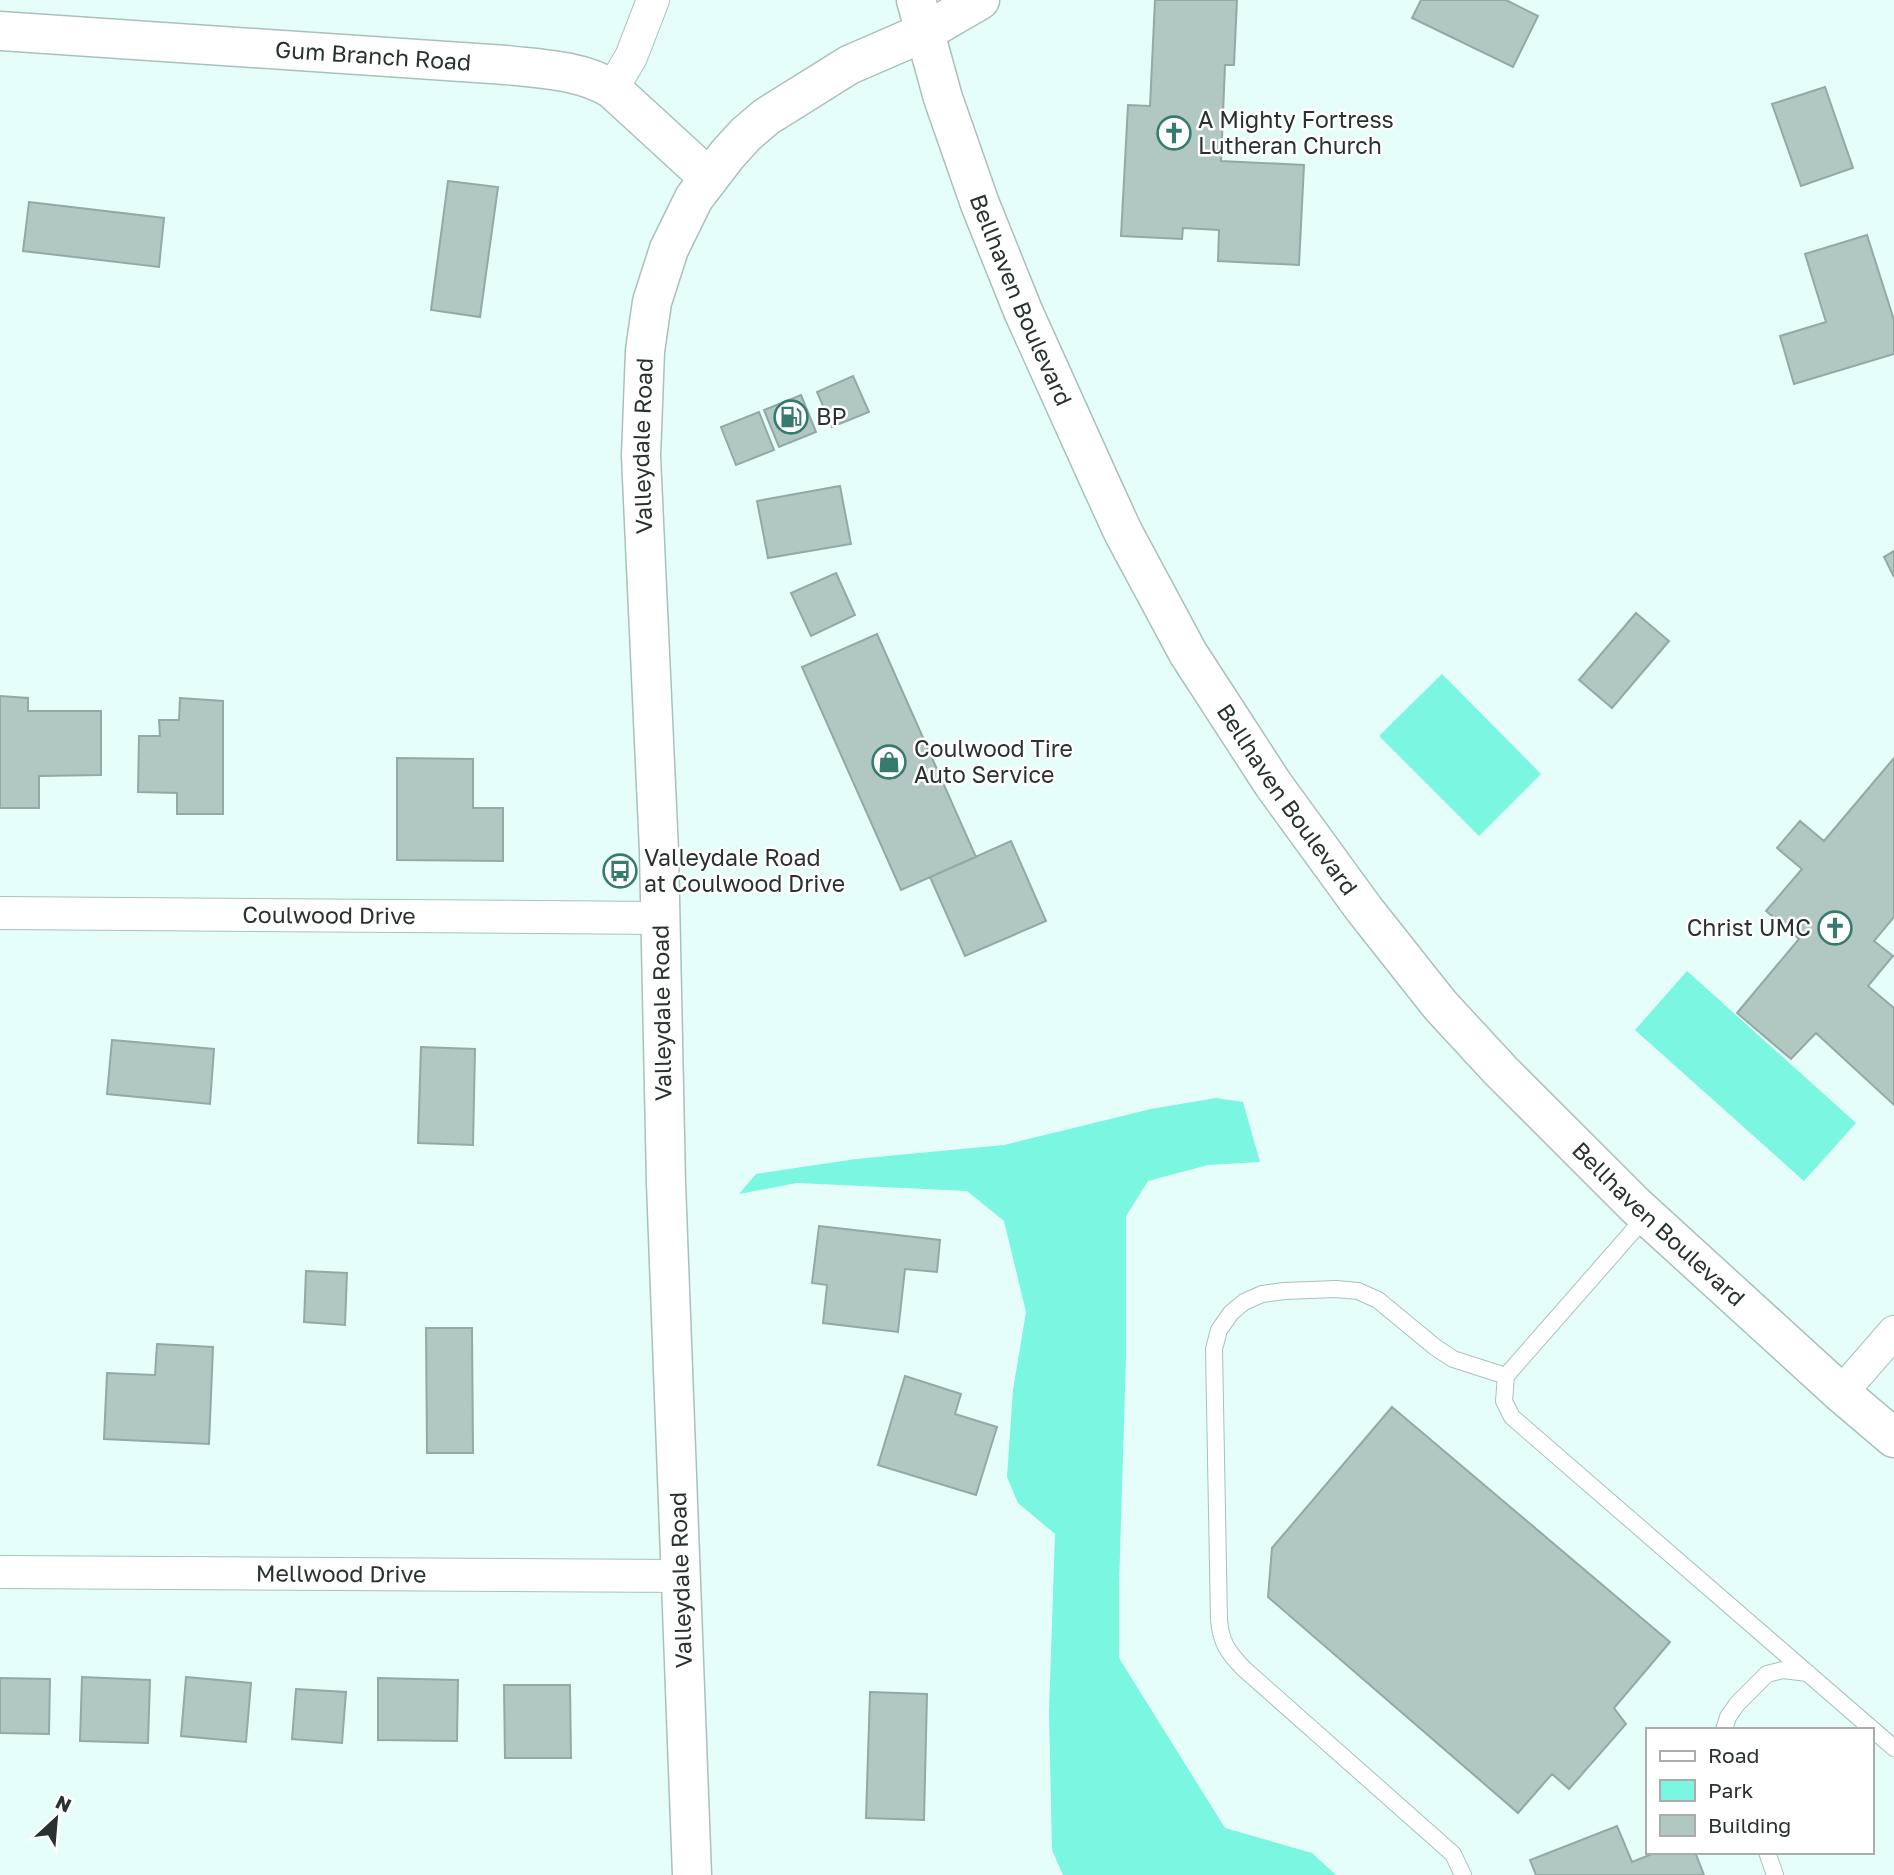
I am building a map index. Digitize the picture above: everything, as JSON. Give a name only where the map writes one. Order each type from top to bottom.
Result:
[{"type":"street","points":[[612,89],[631,57],[653,0]]},
{"type":"street","name":"Valleydale Road","points":[[692,1875],[666,1183],[657,824],[641,456],[645,351],[652,302],[669,249],[694,198],[740,141],[766,117],[920,16],[980,0]]},
{"type":"street","name":"Bellhaven Boulevard","points":[[920,16],[943,98],[980,204],[1023,311],[1123,532],[1188,653],[1273,784],[1364,909],[1440,1005],[1500,1070],[1647,1215],[1841,1393],[1894,1438]]},
{"type":"street","name":"Gum Branch Road","points":[[0,31],[564,71],[601,82],[612,89],[709,178]]},
{"type":"street","name":"Coulwood Drive","points":[[0,914],[660,918]]},
{"type":"street","points":[[1841,1393],[1894,1332]]},
{"type":"street","name":"Mellwood Drive","points":[[0,1572],[681,1576]]},
{"type":"lane","points":[[1647,1215],[1506,1376],[1504,1402],[1511,1416],[1871,1728]]},
{"type":"lane","points":[[1463,1875],[1453,1854],[1243,1668],[1230,1654],[1221,1637],[1214,1349],[1220,1330],[1231,1313],[1244,1302],[1262,1294],[1336,1289],[1357,1291],[1378,1300],[1452,1359],[1506,1376]]},
{"type":"lane","points":[[1725,1728],[1737,1704],[1767,1674],[1783,1670],[1808,1673]]},
{"type":"lane","points":[[1873,1730],[1894,1748]]},
{"type":"lane","points":[[1767,1854],[1775,1875]]},
{"type":"green space","points":[[1442,674],[1541,774],[1479,836],[1379,736]]},
{"type":"green space","points":[[1687,971],[1856,1123],[1804,1181],[1635,1030]]},
{"type":"green space","points":[[1216,1098],[1243,1102],[1260,1162],[1208,1165],[1148,1181],[1126,1216],[1126,1357],[1119,1658],[1225,1828],[1312,1853],[1336,1875],[1063,1875],[1052,1850],[1049,1712],[1055,1534],[1018,1503],[1007,1477],[1013,1390],[1026,1312],[1004,1221],[967,1191],[797,1183],[739,1194],[756,1174],[856,1159],[1004,1145],[1151,1109]]},
{"type":"building","name":"A Mighty Fortress Lutheran Church","points":[[1155,0],[1237,0],[1234,65],[1225,65],[1221,161],[1304,165],[1299,265],[1218,261],[1219,230],[1183,228],[1182,239],[1121,236],[1128,105],[1150,106]]},
{"type":"building","points":[[1421,0],[1506,0],[1538,16],[1513,67],[1412,18]]},
{"type":"building","points":[[1825,87],[1853,168],[1801,186],[1772,104]]},
{"type":"building","points":[[448,181],[498,187],[480,317],[431,310]]},
{"type":"building","points":[[29,202],[164,218],[159,267],[23,251]]},
{"type":"building","points":[[1867,235],[1894,320],[1894,354],[1794,384],[1780,336],[1826,322],[1805,254]]},
{"type":"building","points":[[853,376],[869,412],[832,427],[817,392]]},
{"type":"building","points":[[801,395],[816,432],[779,447],[764,410]]},
{"type":"building","points":[[759,412],[774,450],[736,465],[721,427]]},
{"type":"building","points":[[840,486],[851,544],[768,558],[757,501]]},
{"type":"building","points":[[1894,551],[1894,577],[1884,557]]},
{"type":"building","points":[[836,573],[855,615],[811,636],[791,593]]},
{"type":"building","points":[[1636,613],[1669,641],[1612,708],[1579,680]]},
{"type":"building","name":"Coulwood Tire Auto Service","points":[[877,634],[976,857],[901,890],[802,667]]},
{"type":"building","points":[[0,696],[28,698],[28,711],[101,711],[101,775],[39,776],[39,808],[0,808]]},
{"type":"building","points":[[180,698],[223,701],[223,814],[177,814],[177,793],[138,792],[139,736],[160,736],[159,720],[179,720]]},
{"type":"building","points":[[397,758],[473,759],[473,808],[503,808],[503,861],[397,860]]},
{"type":"building","name":"Christ UMC","points":[[1894,758],[1894,917],[1874,941],[1893,956],[1868,986],[1894,1008],[1894,1105],[1816,1033],[1791,1059],[1737,1013],[1799,939],[1766,911],[1802,869],[1777,848],[1800,821],[1824,841]]},
{"type":"building","points":[[1011,841],[1046,921],[965,956],[930,877]]},
{"type":"building","points":[[112,1040],[214,1049],[210,1104],[107,1094]]},
{"type":"building","points":[[421,1047],[475,1049],[473,1145],[418,1143]]},
{"type":"building","points":[[819,1226],[940,1240],[937,1272],[905,1269],[898,1332],[823,1323],[827,1285],[812,1283]]},
{"type":"building","points":[[306,1271],[347,1273],[345,1325],[304,1322]]},
{"type":"building","points":[[426,1328],[472,1328],[473,1453],[427,1453]]},
{"type":"building","points":[[157,1344],[213,1347],[209,1444],[104,1439],[107,1373],[155,1375]]},
{"type":"building","points":[[905,1376],[961,1394],[955,1414],[997,1427],[976,1495],[878,1465]]},
{"type":"building","points":[[1392,1407],[1670,1642],[1614,1708],[1626,1724],[1569,1789],[1552,1774],[1518,1813],[1268,1597],[1272,1548]]},
{"type":"building","points":[[82,1677],[150,1680],[148,1743],[80,1741]]},
{"type":"building","points":[[186,1677],[251,1683],[246,1742],[181,1736]]},
{"type":"building","points":[[0,1678],[50,1679],[49,1734],[0,1733]]},
{"type":"building","points":[[378,1678],[458,1680],[457,1741],[378,1740]]},
{"type":"building","points":[[504,1685],[570,1685],[571,1758],[505,1758]]},
{"type":"building","points":[[296,1689],[346,1692],[342,1743],[292,1739]]},
{"type":"building","points":[[870,1692],[927,1694],[924,1820],[866,1818]]},
{"type":"building","points":[[1617,1826],[1632,1862],[1652,1854],[1696,1854],[1704,1875],[1536,1875],[1530,1860]]},
{"type":"place","name":"A Mighty Fortress Lutheran Church","points":[[1174,133]]},
{"type":"place","name":"BP","points":[[791,417]]},
{"type":"place","name":"Coulwood Tire Auto Service","points":[[889,762]]},
{"type":"place","name":"Valleydale Road at Coulwood Drive","points":[[620,871]]},
{"type":"place","name":"Christ UMC","points":[[1835,928]]}]
